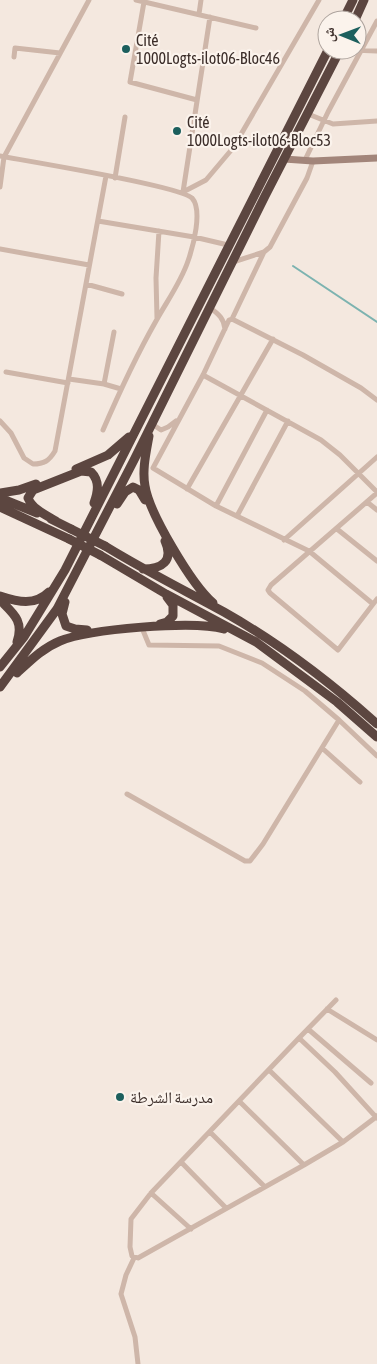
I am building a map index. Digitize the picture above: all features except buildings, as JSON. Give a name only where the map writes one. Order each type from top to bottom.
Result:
[{"type":"highway","points":[[0,668],[38,616],[56,585],[323,60]]},
{"type":"highway","points":[[0,688],[57,609],[335,60]]},
{"type":"highway","points":[[153,420],[144,464],[145,489],[149,502],[189,575],[207,597],[225,613]]},
{"type":"highway","points":[[0,492],[34,485],[91,463],[108,455],[134,432]]},
{"type":"highway","points":[[88,522],[97,495],[98,485],[95,476],[91,472],[86,471],[39,487],[33,490],[28,498],[33,506],[56,521],[225,613],[310,669],[377,724]]},
{"type":"highway","points":[[98,530],[128,489],[133,487],[139,490],[157,523],[168,552],[162,566],[142,569]]},
{"type":"highway","points":[[0,498],[56,521]]},
{"type":"highway","points":[[0,507],[100,555],[166,594],[256,642],[337,702],[377,737]]},
{"type":"highway","points":[[0,512],[10,512]]},
{"type":"highway","points":[[73,577],[62,614],[66,626],[75,630],[167,622],[173,616],[173,608],[166,594]]},
{"type":"highway","points":[[0,596],[16,601],[32,602],[42,598],[56,585]]},
{"type":"highway","points":[[0,600],[10,609],[18,622],[19,635],[14,649]]},
{"type":"highway","points":[[0,688],[29,661],[45,649],[62,640],[102,632],[190,625],[217,627],[241,634]]},
{"type":"street","points":[[0,187],[2,157],[89,0]]},
{"type":"street","points":[[136,0],[256,28]]},
{"type":"street","points":[[199,14],[201,0]]},
{"type":"street","points":[[182,192],[206,180],[232,148],[319,0]]},
{"type":"street","points":[[144,2],[130,82],[197,100]]},
{"type":"street","points":[[182,192],[210,17]]},
{"type":"street","points":[[367,39],[377,21]]},
{"type":"street","points":[[14,57],[15,48],[60,54]]},
{"type":"street","points":[[305,160],[356,60]]},
{"type":"street","points":[[308,114],[333,124],[377,121]]},
{"type":"street","points":[[115,178],[125,117]]},
{"type":"street","points":[[2,157],[182,192],[192,198],[195,204],[197,216],[188,262],[121,389],[103,430]]},
{"type":"street","points":[[284,159],[314,161],[377,158]]},
{"type":"street","points":[[232,263],[264,252],[270,247],[307,178],[314,161]]},
{"type":"street","points":[[0,421],[11,433],[24,458],[33,464],[44,463],[50,459],[55,451],[106,176]]},
{"type":"street","points":[[98,221],[194,237],[228,245]]},
{"type":"street","points":[[157,319],[156,278],[159,232]]},
{"type":"street","points":[[0,249],[89,265]]},
{"type":"street","points":[[203,375],[309,432],[332,448],[377,493],[308,551],[268,590],[270,594],[338,650],[375,602],[308,551],[216,506],[153,468],[203,375],[229,320],[232,319],[264,252]]},
{"type":"street","points":[[86,284],[122,294]]},
{"type":"street","points":[[210,308],[218,313],[224,321],[225,330]]},
{"type":"street","points":[[232,319],[273,339],[361,388],[377,400]]},
{"type":"street","points":[[104,384],[114,332]]},
{"type":"street","points":[[187,489],[273,339]]},
{"type":"street","points":[[6,372],[104,384],[121,389]]},
{"type":"street","points":[[216,506],[267,410]]},
{"type":"street","points":[[153,420],[155,426],[161,430],[179,419]]},
{"type":"street","points":[[237,516],[288,421]]},
{"type":"street","points":[[284,540],[377,457]]},
{"type":"street","points":[[367,502],[377,510]]},
{"type":"street","points":[[337,528],[377,561]]},
{"type":"street","points":[[142,628],[149,645],[219,646],[262,663],[305,691],[377,756]]},
{"type":"street","points":[[127,794],[245,860],[250,861],[263,844],[339,720]]},
{"type":"street","points":[[322,748],[360,782]]},
{"type":"street","points":[[134,1258],[130,1246],[131,1219],[151,1193],[336,1000]]},
{"type":"street","points":[[327,1009],[377,1040]]},
{"type":"street","points":[[308,1029],[371,1083]]},
{"type":"street","points":[[134,1258],[138,1258],[304,1165],[343,1142],[377,1117],[335,1072],[299,1038]]},
{"type":"street","points":[[269,1070],[343,1142]]},
{"type":"street","points":[[239,1101],[304,1165]]},
{"type":"street","points":[[210,1132],[264,1186]]},
{"type":"street","points":[[181,1162],[226,1208]]},
{"type":"street","points":[[151,1193],[191,1229]]},
{"type":"street","points":[[134,1258],[126,1275],[121,1294],[135,1337],[138,1364]]},
{"type":"waterway","points":[[293,266],[377,322]]},
{"type":"place","name":"Cité 1000Logts-ilot06-Bloc46","points":[[126,49]]},
{"type":"place","name":"Cité 1000Logts-ilot06-Bloc53","points":[[177,131]]},
{"type":"place","name":"مدرسة الشرطة","points":[[120,1097]]}]
